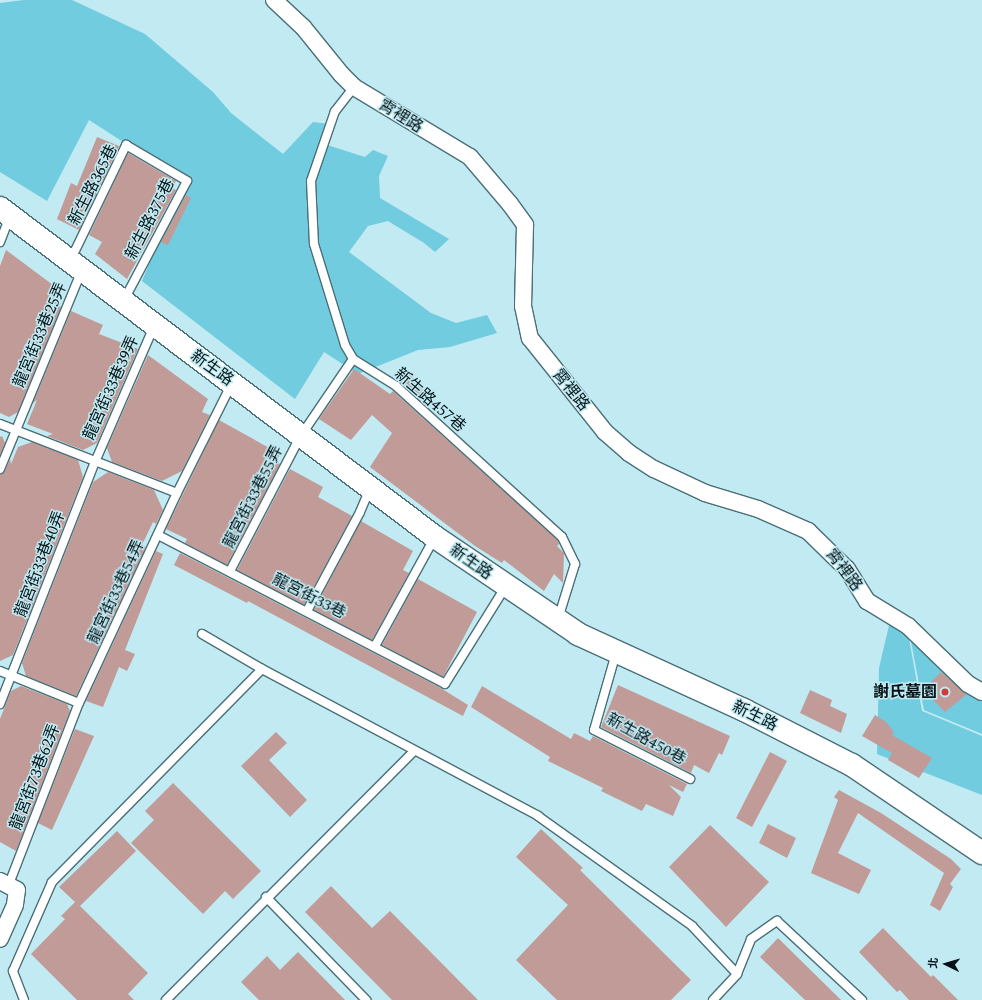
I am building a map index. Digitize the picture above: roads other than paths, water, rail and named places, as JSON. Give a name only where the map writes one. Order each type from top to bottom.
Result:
[{"type":"street","name":"霄裡路","points":[[274,0],[303,26],[341,74],[354,87],[470,157],[525,225],[523,306],[530,338],[605,432],[629,453],[654,469],[705,493],[758,510],[808,531],[848,570],[867,601],[908,626],[968,684],[982,692]]},
{"type":"street","name":"新生路","points":[[5,212],[123,303],[232,383],[300,437],[435,537],[578,634],[744,710],[852,765],[982,853]]},
{"type":"street","points":[[0,939],[15,905],[17,890],[5,882]]},
{"type":"lane","name":"新生路457巷","points":[[354,87],[335,111],[311,181],[314,244],[345,346],[353,359],[396,386],[562,538],[576,564],[558,620]]},
{"type":"lane","name":"新生路365巷","points":[[76,267],[126,145],[154,162]]},
{"type":"lane","name":"新生路375巷","points":[[123,303],[187,181],[154,162]]},
{"type":"lane","points":[[0,242],[5,212]]},
{"type":"lane","name":"龍宮街33巷25弄","points":[[0,469],[16,430],[76,267]]},
{"type":"lane","name":"龍宮街33巷39弄","points":[[95,462],[154,326]]},
{"type":"lane","name":"龍宮街33巷55弄","points":[[230,571],[300,437],[353,359]]},
{"type":"lane","name":"龍宮街33巷54弄","points":[[79,703],[177,493],[232,383]]},
{"type":"lane","points":[[0,424],[177,493]]},
{"type":"lane","name":"龍宮街33巷40弄","points":[[0,704],[95,462]]},
{"type":"lane","points":[[307,611],[360,512],[370,488]]},
{"type":"lane","name":"龍宮街33巷","points":[[158,535],[376,646],[445,684],[506,586]]},
{"type":"lane","points":[[376,646],[435,537]]},
{"type":"lane","points":[[202,634],[262,669],[538,816],[692,926],[737,974]]},
{"type":"lane","name":"新生路450巷","points":[[616,652],[594,730],[690,779]]},
{"type":"lane","points":[[24,1000],[13,971],[52,882],[262,669]]},
{"type":"lane","points":[[0,671],[79,703]]},
{"type":"lane","name":"龍宮街73巷62弄","points":[[5,882],[79,703]]},
{"type":"lane","points":[[166,1000],[266,897],[414,750]]},
{"type":"lane","points":[[266,897],[366,1000]]},
{"type":"lane","points":[[713,1000],[737,974],[751,939],[777,921],[862,1000]]},
{"type":"place","name":"謝氏墓園","points":[[945,692]]}]
